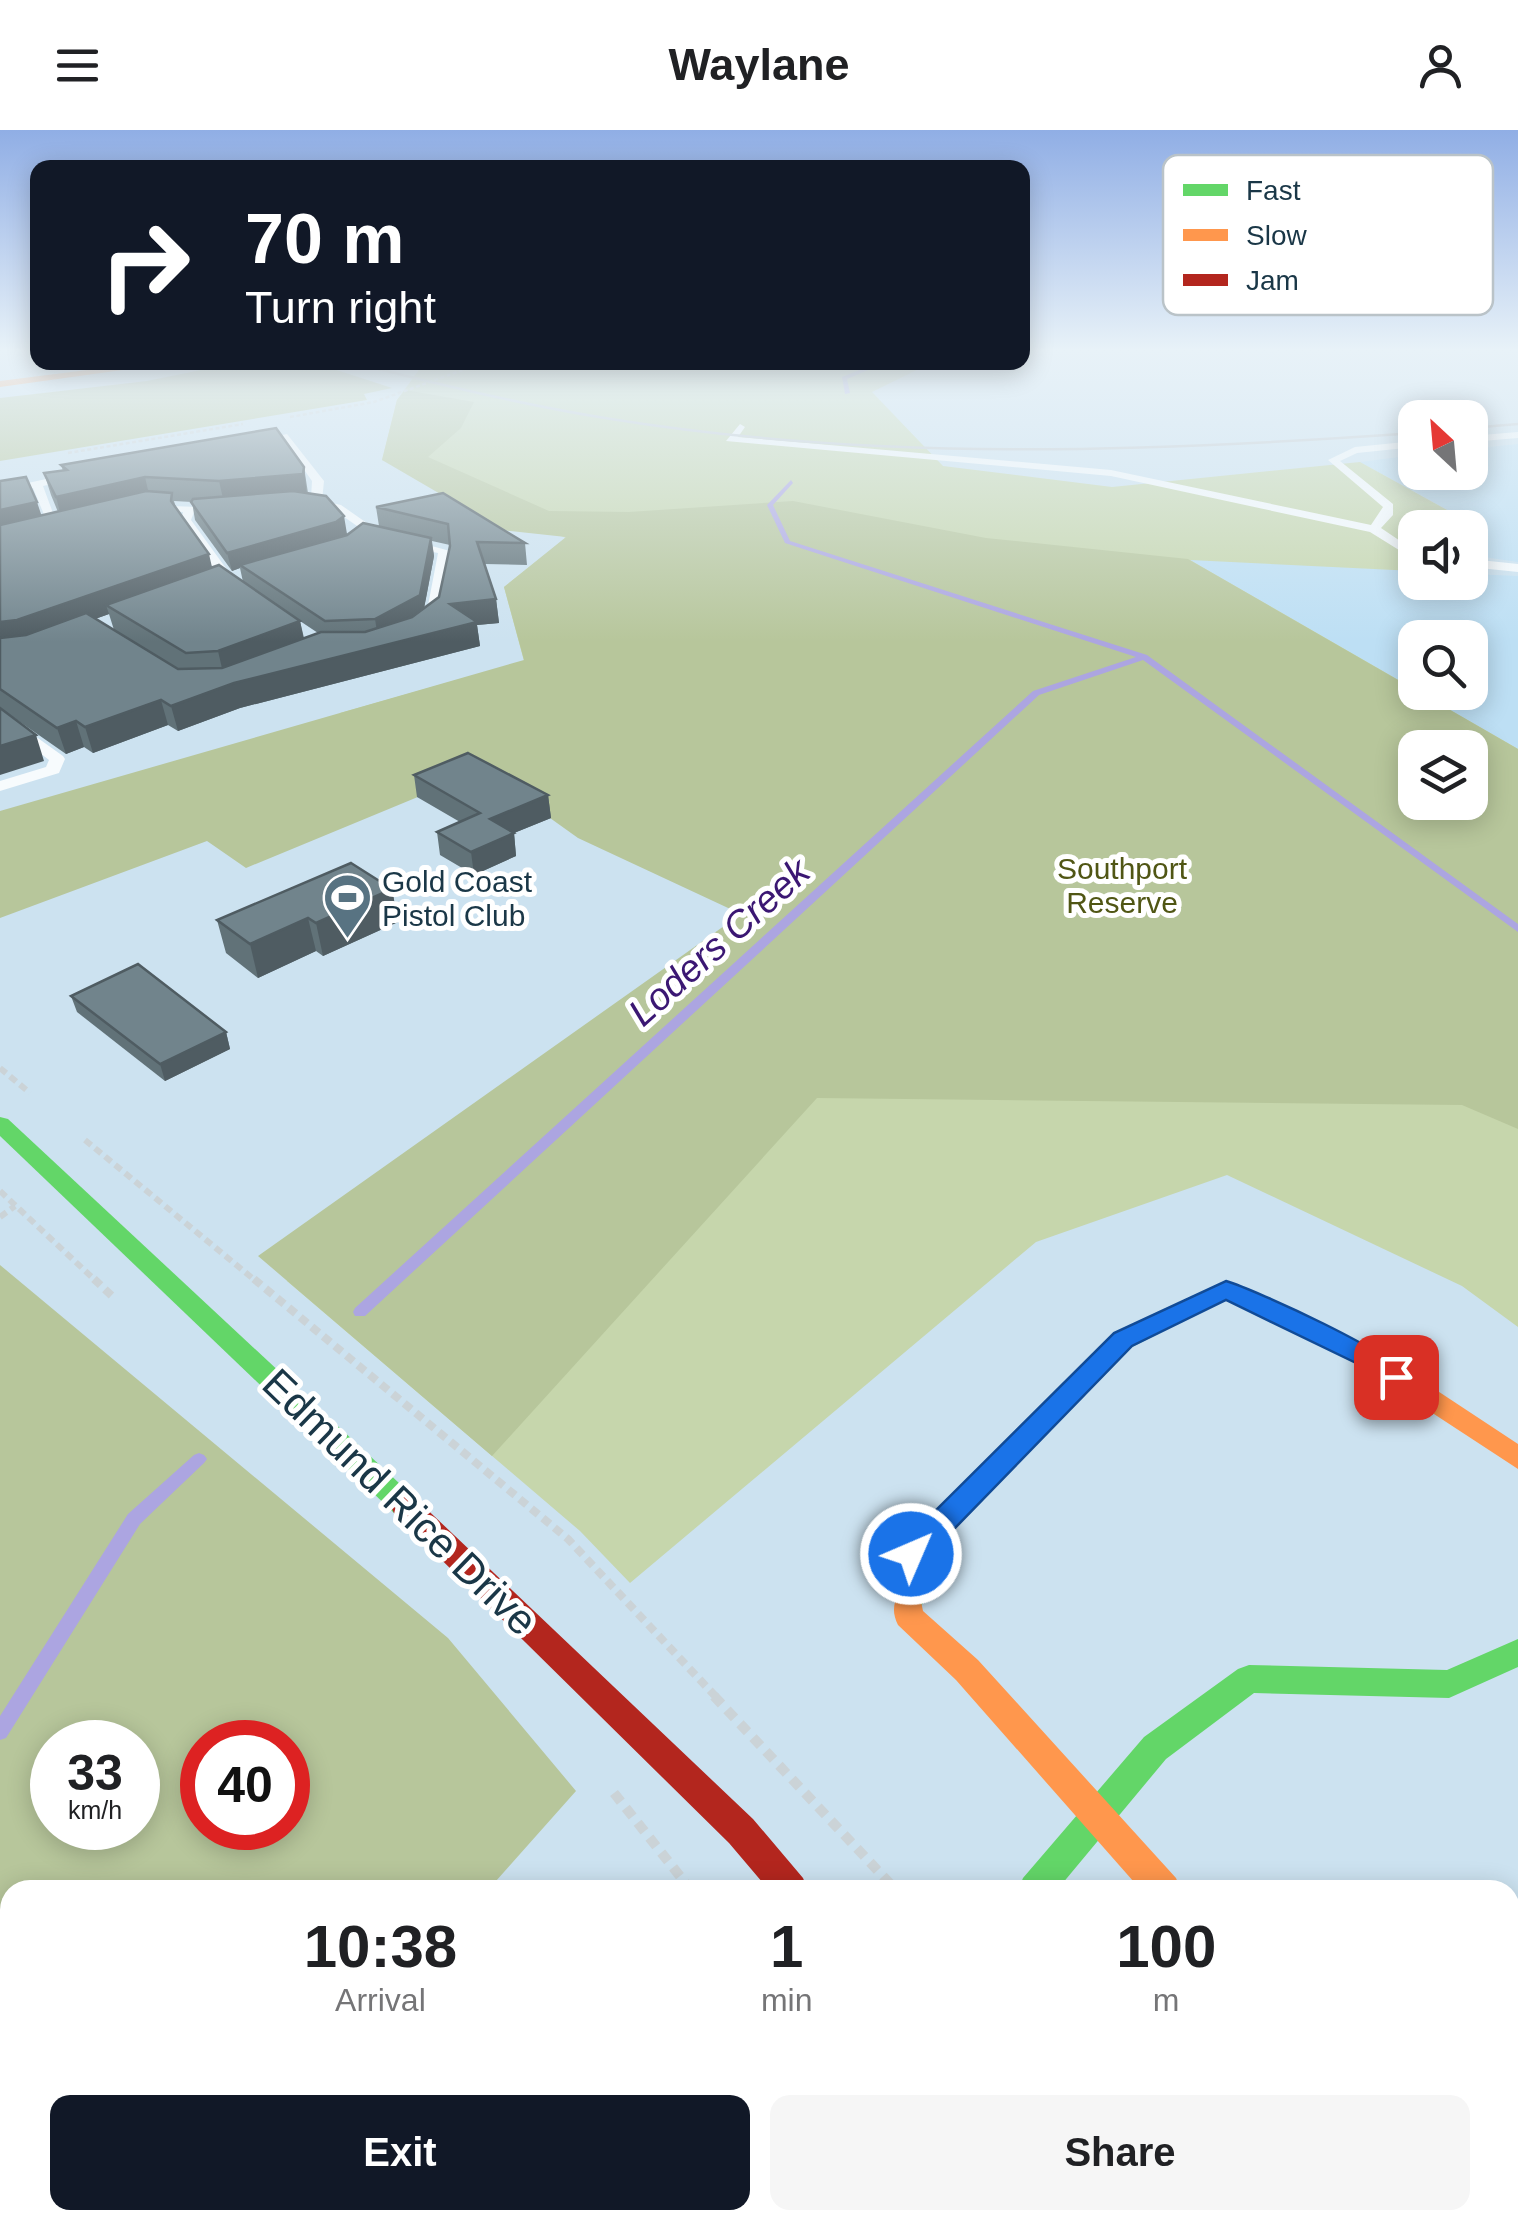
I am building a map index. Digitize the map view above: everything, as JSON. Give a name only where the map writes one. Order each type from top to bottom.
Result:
[{"type":"main road","name":"Edmund Rice Drive","points":[[0,1124],[233,1340],[713,1804],[782,1880]]},
{"type":"main road","points":[[1155,1880],[967,1670],[908,1616],[911,1554],[1123,1340],[1226,1290],[1365,1356],[1518,1458]]},
{"type":"main road","points":[[1044,1880],[1155,1748],[1249,1679],[1449,1684],[1518,1653]]},
{"type":"lane","points":[[229,447],[235,446]]},
{"type":"lane","points":[[293,446],[318,480],[316,504]]},
{"type":"lane","points":[[807,446],[1062,466],[1374,529],[1398,545]]},
{"type":"lane","points":[[1374,529],[1387,515],[1389,506],[1333,460],[1356,450],[1395,446]]},
{"type":"lane","points":[[0,492],[94,472]]},
{"type":"lane","points":[[36,483],[56,529]]},
{"type":"lane","points":[[296,501],[337,507],[368,528],[330,551]]},
{"type":"lane","points":[[134,510],[174,506],[242,508]]},
{"type":"lane","points":[[190,509],[185,520],[248,598]]},
{"type":"lane","points":[[38,533],[72,525]]},
{"type":"lane","points":[[362,532],[378,536]]},
{"type":"lane","points":[[394,540],[444,551],[446,571],[432,596],[432,616],[414,634]]},
{"type":"lane","points":[[1488,565],[1518,568]]},
{"type":"lane","points":[[211,586],[234,579]]},
{"type":"lane","points":[[0,715],[57,759],[53,770],[0,786]]},
{"type":"path","points":[[0,1068],[44,1105]]},
{"type":"path","points":[[73,1129],[568,1539],[887,1880]]},
{"type":"path","points":[[0,1217],[15,1206]]},
{"type":"shaded area","points":[[1518,446],[1518,562],[1488,558],[1488,510],[1448,510],[1411,490],[1488,490],[1488,447]]},
{"type":"shaded area","points":[[1398,457],[1398,483],[1360,462]]},
{"type":"shaded area","points":[[1188,559],[1398,570],[1398,600],[1488,600],[1488,575],[1518,576],[1518,749],[1450,710],[1488,710],[1488,620],[1398,620],[1398,680]]},
{"type":"green space","points":[[0,446],[90,446],[0,461]]},
{"type":"green space","name":"Southport Reserve","points":[[386,446],[924,446],[943,466],[1112,487],[1360,462],[1398,483],[1398,490],[1411,490],[1447,510],[1398,510],[1398,570],[1190,560],[1398,680],[1398,710],[1450,710],[1485,730],[1398,730],[1398,820],[1488,820],[1488,732],[1518,749],[1518,1327],[1462,1286],[1227,1175],[1036,1242],[630,1583],[580,1531],[287,1281],[819,913],[340,713],[524,661],[504,587],[566,538],[382,460]]},
{"type":"green space","name":"Southport Reserve","points":[[386,446],[441,446],[428,457],[549,511],[629,512],[793,501],[986,538],[1188,559],[1398,680],[1398,710],[1450,710],[1485,730],[1398,730],[1398,820],[1488,820],[1488,732],[1518,749],[1518,1129],[1462,1105],[817,1098],[492,1456],[258,1256],[741,914],[578,838],[550,818],[471,775],[246,868],[207,841],[0,918],[0,811],[524,660],[504,587],[566,537],[502,530],[382,460]]},
{"type":"green space","points":[[0,1265],[448,1638],[576,1791],[497,1880],[0,1880]]},
{"type":"building","points":[[171,446],[289,446],[304,467],[303,474],[219,481],[145,477],[56,497],[44,473],[67,470],[61,465]]},
{"type":"building","points":[[26,477],[37,502],[0,510],[0,481]]},
{"type":"building","points":[[146,491],[172,493],[171,501],[209,554],[17,620],[0,622],[0,525]]},
{"type":"building","points":[[293,491],[326,496],[344,516],[336,522],[227,553],[191,502],[193,499]]},
{"type":"building","points":[[443,493],[525,543],[477,542],[496,599],[450,604],[477,622],[234,683],[171,706],[161,700],[85,727],[76,721],[57,728],[0,689],[0,638],[26,635],[86,613],[178,669],[222,668],[321,632],[365,632],[412,617],[439,597],[450,546],[448,524],[376,507]]},
{"type":"building","points":[[363,523],[431,538],[420,595],[375,619],[325,621],[240,565],[347,535]]},
{"type":"building","points":[[219,565],[300,621],[218,651],[186,653],[106,605]]},
{"type":"building","points":[[0,708],[36,735],[0,746]]},
{"type":"building","points":[[468,753],[548,795],[490,819],[514,833],[471,852],[437,832],[480,813],[414,775]]},
{"type":"building","points":[[351,863],[392,889],[316,923],[308,918],[250,944],[217,920]]},
{"type":"building","points":[[138,964],[226,1032],[160,1064],[71,996]]},
{"type":"waterway","name":"Loders Creek","points":[[791,482],[770,505],[787,542],[1144,657]]},
{"type":"waterway","name":"Loders Creek","points":[[360,1312],[1036,693],[1144,657]]},
{"type":"waterway","name":"Loders Creek","points":[[1144,657],[1518,929]]},
{"type":"waterway","name":"Loders Creek","points":[[0,1732],[134,1519],[199,1459]]},
{"type":"tram line","points":[[892,446],[1180,446]]},
{"type":"traffic: fast","points":[[0,1124],[404,1505]]},
{"type":"traffic: fast","points":[[909,1601],[911,1554],[1123,1340],[1176,1314]]},
{"type":"traffic: fast","points":[[1043,1880],[1155,1748],[1249,1679],[1449,1684],[1518,1653]]},
{"type":"traffic: slow","points":[[1176,1314],[1225,1290],[1365,1356],[1518,1458]]},
{"type":"traffic: slow","points":[[909,1601],[908,1616],[967,1670],[1155,1880]]},
{"type":"traffic: jam","points":[[404,1505],[741,1831],[783,1880]]},
{"type":"place","name":"Gold Coast Pistol Club","points":[[347,940]]},
{"type":"route","points":[[911,1554],[1123,1340],[1226,1290],[1365,1356],[1396,1377]]}]
